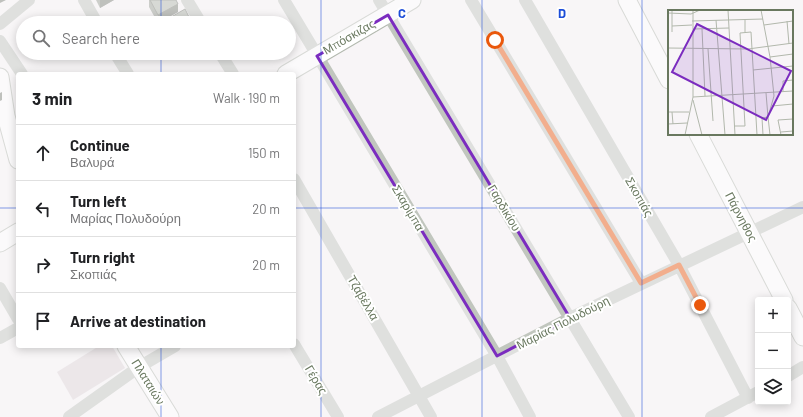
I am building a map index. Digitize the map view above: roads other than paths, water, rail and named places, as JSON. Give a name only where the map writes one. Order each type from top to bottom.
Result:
[{"type":"street","points":[[0,24],[29,0]]},
{"type":"street","points":[[84,0],[93,16]]},
{"type":"street","points":[[187,0],[197,16]]},
{"type":"street","name":"Σκαρίμπα","points":[[284,0],[293,16]]},
{"type":"street","name":"Γαρδικίου","points":[[379,0],[629,417]]},
{"type":"street","name":"Μπόσκιζας","points":[[289,72],[412,0]]},
{"type":"street","points":[[471,0],[641,283]]},
{"type":"street","name":"Σκοπιάς","points":[[525,0],[753,395]]},
{"type":"street","points":[[627,0],[668,78]]},
{"type":"street","name":"Σκαρίμπα","points":[[296,21],[497,356],[530,417]]},
{"type":"street","points":[[0,41],[21,72]]},
{"type":"street","points":[[119,60],[127,72]]},
{"type":"street","points":[[224,60],[231,72]]},
{"type":"street","points":[[0,77],[3,118],[16,154]]},
{"type":"street","name":"Πάρνηθος","points":[[699,135],[782,297]]},
{"type":"street","name":"Τζαβέλλα","points":[[296,182],[431,417]]},
{"type":"street","name":"Μαρίας Πολυδούρη","points":[[378,417],[570,318],[679,265],[750,234],[803,207]]},
{"type":"street","points":[[0,243],[16,233]]},
{"type":"street","points":[[0,288],[16,316]]},
{"type":"street","points":[[791,314],[803,337]]},
{"type":"street","points":[[0,338],[16,329]]},
{"type":"street","name":"Γέρας","points":[[296,347],[338,417]]},
{"type":"street","name":"Πλαταιών","points":[[127,348],[170,417]]},
{"type":"street","points":[[69,417],[139,367],[172,348]]},
{"type":"street","points":[[791,374],[803,368]]},
{"type":"street","points":[[711,417],[753,395]]}]
